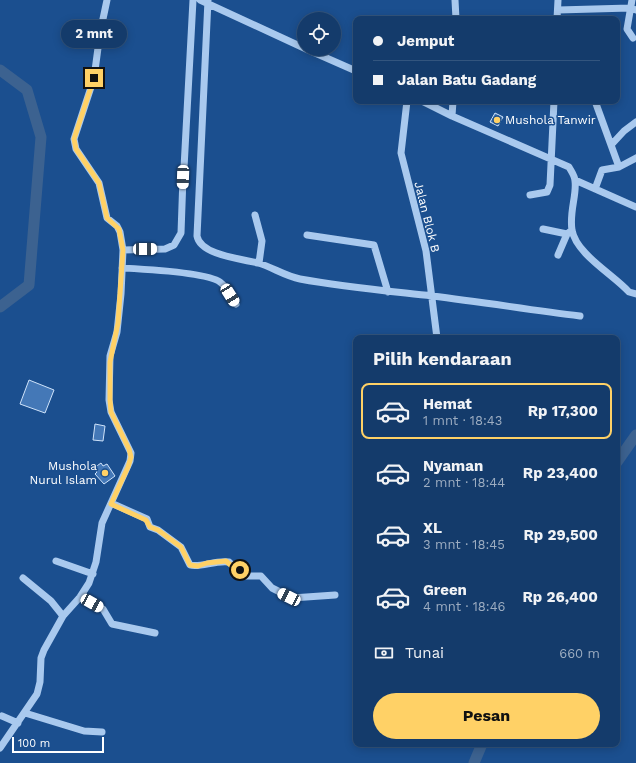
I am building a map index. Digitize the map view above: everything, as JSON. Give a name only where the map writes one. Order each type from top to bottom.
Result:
[{"type":"street","points":[[0,748],[37,694],[41,658],[44,650],[63,616],[80,597],[93,574],[98,552],[100,528],[128,467],[131,457],[129,449],[111,412],[110,400],[110,356],[118,323],[123,250],[119,229],[107,218],[99,183],[76,149],[74,139],[94,78],[100,33],[107,0]]},
{"type":"street","points":[[184,168],[193,0]]},
{"type":"street","points":[[200,0],[208,2],[297,44]]},
{"type":"street","points":[[455,0],[456,16]]},
{"type":"street","points":[[557,16],[558,0]]},
{"type":"street","points":[[632,0],[633,9],[627,29],[632,38]]},
{"type":"street","points":[[208,2],[198,240],[204,247],[215,252],[259,263],[299,278],[388,292],[431,296],[580,316]]},
{"type":"street","points":[[558,10],[633,9]]},
{"type":"street","points":[[323,56],[353,70]]},
{"type":"street","name":"Jalan Blok B","points":[[407,104],[401,153],[426,251],[437,335]]},
{"type":"street","points":[[428,104],[452,116],[569,166],[575,180],[571,216],[569,232],[558,255]]},
{"type":"street","points":[[452,116],[453,104]]},
{"type":"street","points":[[530,195],[542,194],[549,189],[554,104]]},
{"type":"street","points":[[596,104],[612,144],[619,167]]},
{"type":"street","points":[[612,144],[624,131],[636,122]]},
{"type":"street","points":[[594,189],[602,170],[619,167],[636,158]]},
{"type":"street","points":[[123,250],[165,248],[174,245],[181,233],[183,177]]},
{"type":"street","points":[[575,180],[636,207]]},
{"type":"street","points":[[255,215],[262,241],[259,263]]},
{"type":"street","points":[[543,229],[569,232],[586,253],[629,292],[636,294]]},
{"type":"street","points":[[307,235],[374,245],[388,292]]},
{"type":"street","points":[[122,268],[149,269],[215,279],[225,286],[236,304]]},
{"type":"street","points":[[111,504],[146,520],[150,527],[158,530],[183,549],[190,565],[198,566],[207,563],[229,562],[246,576],[261,576],[272,588],[292,598],[335,595]]},
{"type":"street","points":[[56,561],[93,574]]},
{"type":"street","points":[[24,578],[51,601],[63,616]]},
{"type":"street","points":[[80,597],[103,609],[112,624],[155,633]]},
{"type":"street","points":[[25,713],[80,730],[102,732]]},
{"type":"street","points":[[2,716],[18,723]]},
{"type":"building","name":"Mushola Tanwir","points":[[495,113],[503,117],[498,126],[490,122]]},
{"type":"building","points":[[29,380],[54,390],[45,413],[20,404]]},
{"type":"building","points":[[95,424],[105,426],[103,441],[93,440]]},
{"type":"building","name":"Mushola Nurul Islam","points":[[101,463],[103,466],[107,464],[115,476],[104,484],[95,474],[97,472],[94,468]]},
{"type":"waterway","points":[[0,70],[27,90],[41,137],[29,285],[0,307]]},
{"type":"waterway","points":[[620,458],[636,435]]},
{"type":"waterway","points":[[474,763],[481,747]]},
{"type":"place","name":"Mushola Tanwir","points":[[497,120]]},
{"type":"place","name":"Mushola Nurul Islam","points":[[105,473]]},
{"type":"route","points":[[94,78],[74,134],[74,144],[99,183],[107,218],[119,229],[123,250],[121,294],[117,332],[110,356],[110,406],[111,412],[129,449],[131,457],[111,504],[148,521],[150,527],[158,530],[161,534],[183,549],[186,560],[190,565],[198,566],[205,563],[226,561],[231,564],[232,567],[240,570]]}]
